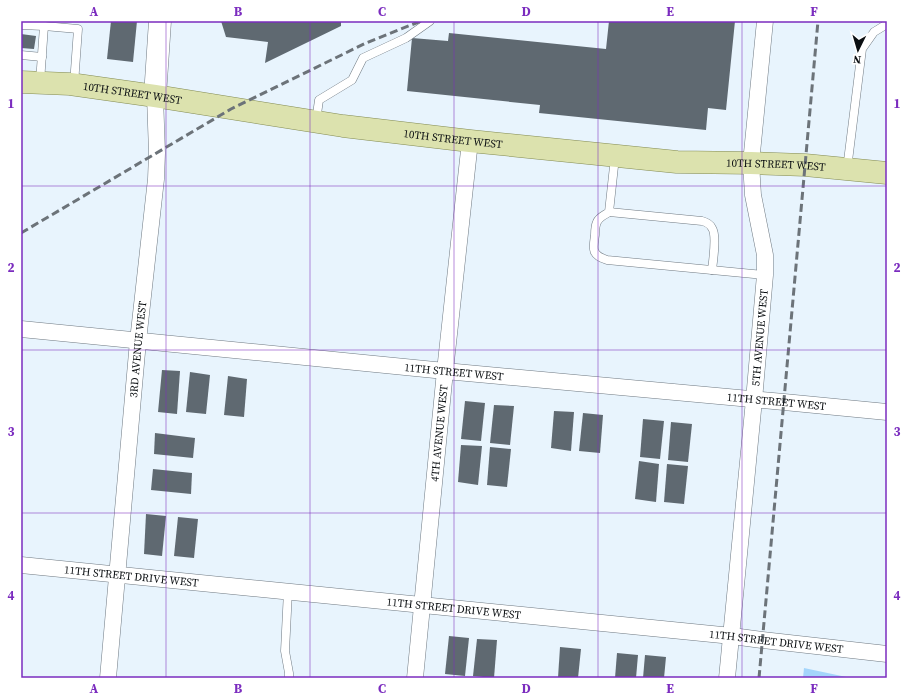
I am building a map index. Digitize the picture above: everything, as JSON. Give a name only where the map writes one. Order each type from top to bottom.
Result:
[{"type":"main road","name":"10TH STREET WEST","points":[[31,82],[74,85],[155,96],[343,126],[616,156],[677,162],[751,162],[805,165],[887,173]]},
{"type":"street","name":"3RD AVENUE WEST","points":[[108,678],[138,341],[156,179],[158,153],[155,96],[160,21]]},
{"type":"street","name":"5TH AVENUE WEST","points":[[727,678],[765,275],[765,255],[753,196],[751,162],[764,21]]},
{"type":"street","name":"4TH AVENUE WEST","points":[[415,678],[445,371],[470,140]]},
{"type":"street","name":"11TH STREET WEST","points":[[21,329],[445,371],[887,412]]},
{"type":"street","name":"11TH STREET DRIVE WEST","points":[[21,565],[732,636],[887,654]]},
{"type":"lane","points":[[316,122],[319,100],[352,80],[363,58],[406,38],[430,21]]},
{"type":"lane","points":[[846,169],[862,49],[874,32],[887,24]]},
{"type":"lane","points":[[21,26],[44,26],[78,29],[74,85]]},
{"type":"lane","points":[[31,82],[42,57],[44,26]]},
{"type":"lane","points":[[21,55],[42,57]]},
{"type":"lane","points":[[609,212],[616,156]]},
{"type":"lane","points":[[712,270],[714,234],[708,223],[702,221],[609,212],[597,221],[593,246],[598,258],[607,260],[712,270],[765,275]]},
{"type":"lane","points":[[288,591],[285,651],[289,678]]},
{"type":"water","points":[[804,668],[851,678],[803,678]]},
{"type":"building","points":[[111,21],[137,21],[133,62],[107,59]]},
{"type":"building","points":[[221,21],[341,21],[341,26],[265,63],[268,42],[226,37]]},
{"type":"building","points":[[609,21],[735,21],[726,110],[708,108],[706,130],[539,113],[540,105],[407,91],[412,38],[448,41],[449,33],[606,49]]},
{"type":"building","points":[[21,34],[36,36],[34,49],[21,48]]},
{"type":"building","points":[[162,370],[180,371],[177,414],[158,412]]},
{"type":"building","points":[[190,372],[210,375],[206,414],[186,412]]},
{"type":"building","points":[[228,376],[247,379],[244,417],[224,415]]},
{"type":"building","points":[[465,401],[485,403],[481,441],[461,439]]},
{"type":"building","points":[[494,405],[514,406],[510,445],[490,443]]},
{"type":"building","points":[[554,411],[574,412],[571,451],[551,448]]},
{"type":"building","points":[[583,413],[603,415],[600,453],[579,451]]},
{"type":"building","points":[[643,419],[664,421],[660,459],[640,457]]},
{"type":"building","points":[[671,422],[692,424],[688,462],[668,460]]},
{"type":"building","points":[[155,433],[195,438],[193,458],[154,454]]},
{"type":"building","points":[[461,445],[482,446],[478,485],[458,482]]},
{"type":"building","points":[[490,447],[511,449],[507,487],[487,485]]},
{"type":"building","points":[[639,461],[659,464],[656,502],[635,499]]},
{"type":"building","points":[[667,464],[688,466],[684,504],[664,502]]},
{"type":"building","points":[[153,469],[192,473],[191,494],[151,490]]},
{"type":"building","points":[[146,514],[166,516],[162,556],[144,554]]},
{"type":"building","points":[[178,517],[198,519],[194,558],[174,556]]},
{"type":"building","points":[[449,636],[469,638],[465,676],[445,674]]},
{"type":"building","points":[[477,639],[497,640],[494,678],[473,676]]},
{"type":"building","points":[[560,647],[581,649],[578,678],[558,678]]},
{"type":"building","points":[[617,653],[638,655],[636,678],[615,678]]},
{"type":"building","points":[[645,655],[666,657],[664,678],[643,678]]},
{"type":"railway","points":[[21,233],[231,109],[366,43],[421,21]]},
{"type":"railway","points":[[759,678],[818,21]]}]
